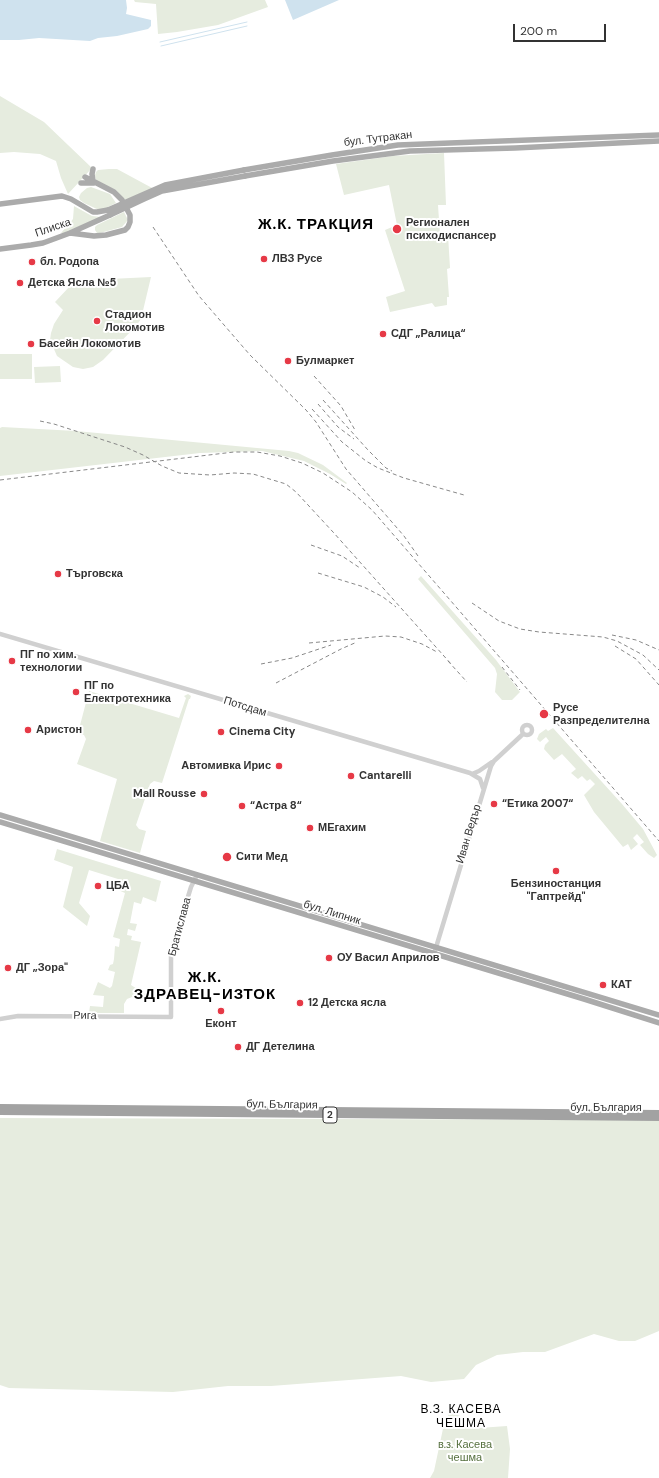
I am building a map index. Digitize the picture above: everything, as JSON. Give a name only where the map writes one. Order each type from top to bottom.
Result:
[{"type":"highway","name":"бул. България","points":[[0,1107],[659,1113]]},
{"type":"highway","name":"бул. България","points":[[0,1112],[659,1118]]},
{"type":"main road","name":"бул. Тутракан","points":[[109,213],[162,191],[244,173],[389,146],[659,135]]},
{"type":"main road","points":[[518,140],[518,148]]},
{"type":"main road","name":"бул. Тутракан","points":[[244,173],[405,151],[518,148],[659,141]]},
{"type":"main road","points":[[93,169],[92,174],[95,182]]},
{"type":"main road","points":[[70,233],[94,236],[106,235],[125,230],[128,227],[130,218],[122,200],[114,192],[85,177]]},
{"type":"main road","points":[[81,183],[95,182]]},
{"type":"main road","points":[[0,204],[62,196],[71,199],[93,212],[109,213]]},
{"type":"main road","name":"Плиска","points":[[0,249],[31,246],[70,233],[91,224],[109,213]]},
{"type":"main road","points":[[91,224],[91,231],[94,236]]},
{"type":"main road","name":"бул. Липник","points":[[0,815],[193,879],[659,1023]]},
{"type":"main road","name":"бул. Липник","points":[[0,822],[193,879],[435,947],[659,1015]]},
{"type":"main road","points":[[584,999],[586,992]]},
{"type":"street","name":"Потсдам","points":[[0,634],[470,774],[480,779],[483,788]]},
{"type":"street","name":"Иван Ведър","points":[[434,954],[483,788],[494,761],[523,734]]},
{"type":"street","points":[[470,774],[479,771],[494,761]]},
{"type":"street","name":"Братислава","points":[[171,1017],[171,952],[193,879]]},
{"type":"street","name":"Рига","points":[[0,1019],[25,1016],[171,1017]]},
{"type":"green space","points":[[134,0],[265,0],[268,7],[218,25],[158,34],[156,4],[135,2]]},
{"type":"green space","points":[[0,96],[44,122],[92,168],[68,194],[56,161],[40,154],[14,152],[0,153]]},
{"type":"green space","name":"Регионален психодиспансер","points":[[444,153],[446,205],[438,205],[440,235],[448,235],[450,268],[447,269],[449,297],[447,297],[447,305],[435,307],[432,303],[390,312],[386,297],[405,291],[385,230],[397,225],[389,185],[344,195],[336,164],[393,156]]},
{"type":"green space","points":[[117,169],[154,189],[125,200],[116,190],[96,181],[95,175],[98,170]]},
{"type":"green space","points":[[91,187],[110,194],[116,203],[99,210],[84,203],[79,197],[87,188]]},
{"type":"green space","points":[[74,206],[92,216],[101,217],[61,233],[73,219]]},
{"type":"green space","points":[[124,212],[128,220],[122,227],[97,233],[95,227],[97,225]]},
{"type":"green space","name":"Стадион Локомотив","points":[[151,277],[141,319],[103,360],[93,367],[83,369],[73,367],[57,356],[50,340],[54,324],[63,310],[55,302],[71,285],[80,282],[110,279]]},
{"type":"green space","points":[[0,354],[32,354],[32,379],[0,379]]},
{"type":"green space","points":[[60,366],[61,382],[35,383],[34,367]]},
{"type":"green space","points":[[0,428],[76,431],[289,451],[298,453],[323,465],[347,483],[346,484],[304,461],[262,451],[200,453],[0,476]]},
{"type":"green space","points":[[421,576],[496,660],[520,692],[512,700],[502,700],[495,692],[497,674],[495,668],[418,579]]},
{"type":"green space","points":[[89,691],[179,718],[186,698],[184,696],[188,694],[191,696],[162,783],[154,781],[150,784],[136,825],[139,829],[146,831],[140,853],[100,841],[117,779],[77,764],[86,739],[84,735],[78,733]]},
{"type":"green space","points":[[553,728],[643,829],[657,855],[654,858],[640,845],[644,842],[637,834],[633,838],[638,844],[631,850],[628,844],[623,847],[594,812],[584,795],[595,784],[590,779],[587,781],[582,776],[578,779],[571,773],[576,769],[562,754],[554,760],[544,749],[545,745],[549,741],[546,737],[540,742],[537,739],[539,734],[546,729],[548,731]]},
{"type":"green space","points":[[57,849],[161,881],[156,902],[143,897],[141,904],[134,902],[130,923],[137,924],[135,931],[128,929],[127,935],[132,936],[131,940],[141,942],[131,985],[148,996],[148,998],[132,997],[127,999],[124,1004],[124,1013],[89,1013],[90,1006],[103,1007],[104,996],[93,995],[98,982],[110,988],[112,986],[115,972],[108,970],[110,965],[113,964],[115,946],[119,947],[120,939],[113,937],[125,893],[116,889],[118,879],[89,870],[79,903],[90,916],[87,926],[63,907],[73,867],[54,860]]},
{"type":"green space","points":[[0,1118],[659,1120],[659,1331],[635,1341],[619,1341],[594,1334],[545,1352],[523,1352],[497,1355],[476,1365],[464,1379],[431,1382],[401,1376],[271,1386],[228,1386],[173,1392],[9,1388],[0,1385]]},
{"type":"green space","name":"в.з. Касева чешма","points":[[450,1410],[479,1428],[507,1426],[510,1449],[508,1478],[430,1478],[434,1471],[444,1424]]},
{"type":"water","points":[[0,0],[126,0],[126,14],[151,20],[151,26],[148,29],[117,36],[98,38],[90,41],[39,38],[0,40]]},
{"type":"water","points":[[285,0],[339,0],[293,20]]},
{"type":"waterway","points":[[160,42],[247,22]]},
{"type":"waterway","points":[[161,46],[247,26]]},
{"type":"railway","points":[[153,227],[199,296],[250,355],[306,410],[316,422],[346,469],[404,536],[418,556]]},
{"type":"railway","points":[[314,376],[341,406],[355,430]]},
{"type":"railway","points":[[323,400],[368,450],[386,468],[392,471]]},
{"type":"railway","points":[[318,404],[338,427],[354,439]]},
{"type":"railway","points":[[312,409],[342,442],[366,461],[378,468],[404,478],[464,495]]},
{"type":"railway","points":[[40,421],[54,424],[125,447],[179,473],[210,475],[234,473],[253,474],[286,484],[296,492],[333,532],[452,665]]},
{"type":"railway","points":[[0,480],[234,452],[257,452],[280,456],[302,463],[323,473],[352,492],[372,510],[659,841]]},
{"type":"railway","points":[[311,545],[342,556],[360,568]]},
{"type":"railway","points":[[318,573],[364,587],[383,597],[396,607]]},
{"type":"railway","points":[[472,603],[499,621],[520,629],[603,637],[617,641],[643,655],[659,670]]},
{"type":"railway","points":[[612,635],[636,640],[659,650]]},
{"type":"railway","points":[[309,643],[385,636],[401,637],[422,644],[437,652]]},
{"type":"railway","points":[[276,683],[357,642]]},
{"type":"railway","points":[[261,664],[292,658],[331,645]]},
{"type":"railway","points":[[615,646],[636,659],[659,685]]},
{"type":"railway","points":[[448,661],[467,682]]},
{"type":"railway","points":[[502,667],[520,690]]},
{"type":"place","name":"Регионален психодиспансер","points":[[397,229]]},
{"type":"place","name":"ЛВЗ Русе","points":[[264,259]]},
{"type":"place","name":"бл. Родопа","points":[[32,262]]},
{"type":"place","name":"Детска Ясла №5","points":[[20,283]]},
{"type":"place","name":"Стадион Локомотив","points":[[97,321]]},
{"type":"place","name":"СДГ „Ралица“","points":[[383,334]]},
{"type":"place","name":"Басейн Локомотив","points":[[31,344]]},
{"type":"place","name":"Булмаркет","points":[[288,361]]},
{"type":"place","name":"Търговска","points":[[58,574]]},
{"type":"place","name":"ПГ по хим. технологии","points":[[12,661]]},
{"type":"place","name":"ПГ по Електротехника","points":[[76,692]]},
{"type":"place","name":"Русе Разпределителна","points":[[544,714]]},
{"type":"place","name":"Аристон","points":[[28,730]]},
{"type":"place","name":"Cinema City","points":[[221,732]]},
{"type":"place","name":"Автомивка Ирис","points":[[279,766]]},
{"type":"place","name":"Cantarelli","points":[[351,776]]},
{"type":"place","name":"Mall Rousse","points":[[204,794]]},
{"type":"place","name":"“Етика 2007“","points":[[494,804]]},
{"type":"place","name":"“Астра 8“","points":[[242,806]]},
{"type":"place","name":"МЕгахим","points":[[310,828]]},
{"type":"place","name":"Сити Мед","points":[[227,857]]},
{"type":"place","name":"Бензиностанция \"Гаптрейд\"","points":[[556,871]]},
{"type":"place","name":"ЦБА","points":[[98,886]]},
{"type":"place","name":"ОУ Васил Априлов","points":[[329,958]]},
{"type":"place","name":"ДГ „Зора\"","points":[[8,968]]},
{"type":"place","name":"КАТ","points":[[603,985]]},
{"type":"place","name":"12 Детска ясла","points":[[300,1003]]},
{"type":"place","name":"Еконт","points":[[221,1011]]},
{"type":"place","name":"ДГ Детелина","points":[[238,1047]]},
{"type":"district","name":"Ж.К. ТРАКЦИЯ","points":[[316,225]]},
{"type":"district","name":"Ж.К. ЗДРАВЕЦ-ИЗТОК","points":[[205,986]]},
{"type":"district","name":"В.З. КАСЕВА ЧЕШМА","points":[[461,1417]]}]
